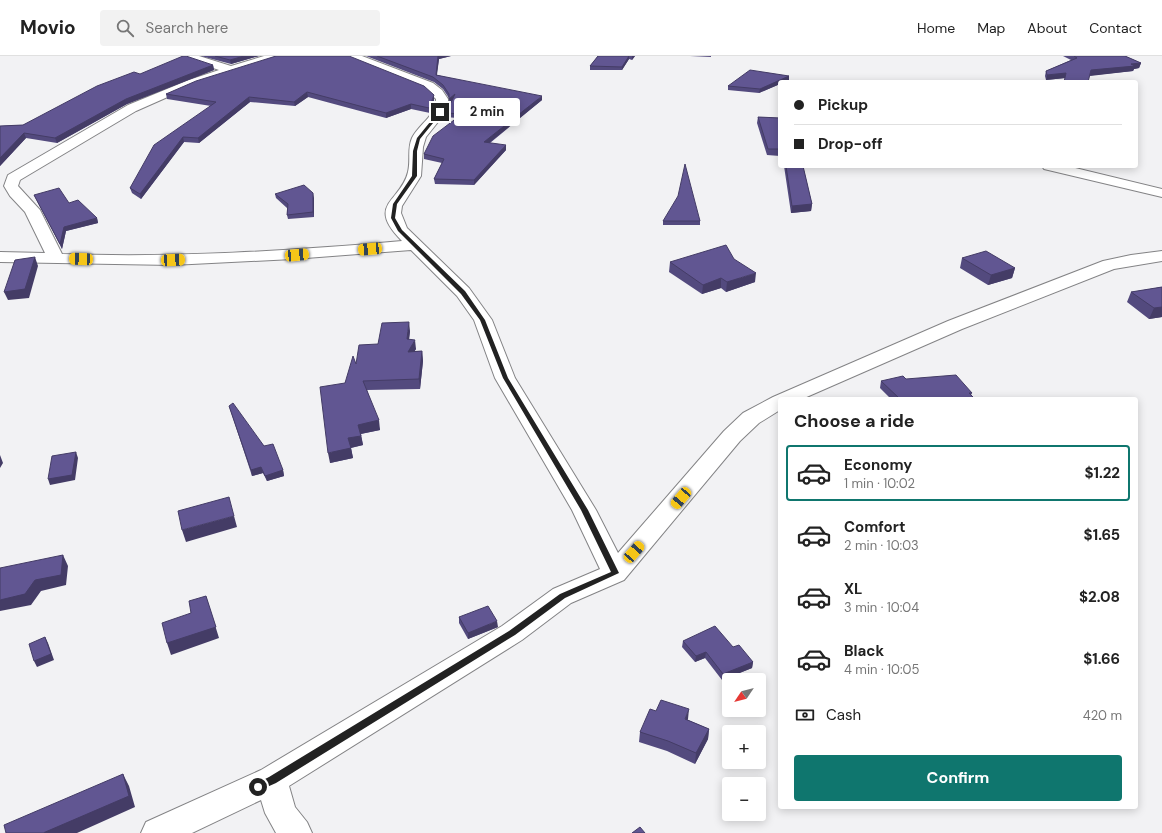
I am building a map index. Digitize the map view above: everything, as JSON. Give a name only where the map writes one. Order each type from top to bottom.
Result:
[{"type":"street","points":[[188,56],[231,70]]},
{"type":"street","points":[[56,258],[32,210],[14,193],[11,186],[13,178],[132,108],[192,82],[275,56]]},
{"type":"street","points":[[352,56],[429,86],[439,93],[442,99],[440,112],[419,138],[415,151],[414,176],[395,204],[393,218],[400,230],[414,245],[463,292],[483,320],[506,378],[584,510],[615,573]]},
{"type":"street","points":[[1057,168],[1162,193]]},
{"type":"street","points":[[0,257],[173,260],[297,255],[414,245]]},
{"type":"street","points":[[790,397],[955,325],[1109,265],[1131,260],[1162,256]]},
{"type":"street","points":[[158,833],[272,780],[512,633],[562,596],[615,573],[732,436],[751,418],[778,402]]},
{"type":"street","points":[[272,780],[281,813],[295,833]]},
{"type":"building","points":[[183,56],[213,65],[126,99],[55,138],[24,133],[0,158],[0,126],[23,125],[97,86],[134,72],[140,74]]},
{"type":"building","points":[[215,56],[244,56],[230,60]]},
{"type":"building","points":[[276,56],[349,56],[424,86],[434,95],[429,108],[411,104],[386,113],[307,92],[294,102],[249,97],[198,138],[183,137],[140,194],[130,188],[154,145],[216,102],[166,94],[196,81]]},
{"type":"building","points":[[377,56],[438,56],[436,75],[542,96],[484,142],[506,145],[474,180],[434,179],[444,159],[424,154],[433,136],[462,114],[446,113],[455,94],[449,99],[449,94],[443,85],[433,77]]},
{"type":"building","points":[[598,56],[629,56],[622,67],[590,66]]},
{"type":"building","points":[[1074,56],[1125,56],[1141,63],[1131,64],[1135,66],[1091,70],[1088,80],[1064,80],[1066,73],[1047,75],[1046,71],[1077,58]]},
{"type":"building","points":[[750,70],[789,76],[760,89],[728,86]]},
{"type":"building","points":[[758,117],[778,118],[778,149],[768,149]]},
{"type":"building","points":[[685,164],[700,221],[663,221],[678,196]]},
{"type":"building","points":[[786,168],[803,168],[812,204],[792,206]]},
{"type":"building","points":[[304,185],[313,193],[313,212],[287,215],[288,204],[275,194]]},
{"type":"building","points":[[59,188],[69,203],[78,200],[97,218],[64,227],[60,244],[34,195]]},
{"type":"building","points":[[726,245],[734,259],[756,273],[727,282],[721,278],[703,285],[670,262]]},
{"type":"building","points":[[986,251],[1015,268],[991,275],[962,258]]},
{"type":"building","points":[[35,257],[25,289],[4,292],[15,260]]},
{"type":"building","points":[[1162,287],[1162,307],[1154,308],[1131,292]]},
{"type":"building","points":[[409,322],[407,339],[415,340],[408,352],[422,351],[419,379],[363,381],[379,420],[358,425],[361,436],[348,438],[351,448],[328,453],[320,387],[345,383],[353,356],[356,364],[359,345],[378,344],[382,323]]},
{"type":"building","points":[[956,375],[972,393],[969,393],[973,397],[898,397],[881,381],[903,376],[906,379]]},
{"type":"building","points":[[233,403],[264,446],[273,444],[283,470],[265,476],[261,467],[251,470],[229,406]]},
{"type":"building","points":[[76,452],[72,475],[48,479],[52,456]]},
{"type":"building","points":[[229,497],[234,516],[182,530],[178,511]]},
{"type":"building","points":[[63,555],[61,575],[35,580],[25,594],[0,600],[0,568]]},
{"type":"building","points":[[206,596],[216,627],[167,643],[162,623],[191,613],[189,601]]},
{"type":"building","points":[[488,606],[497,621],[468,633],[459,617]]},
{"type":"building","points":[[715,626],[733,647],[739,645],[753,662],[722,673],[706,652],[696,656],[683,641]]},
{"type":"building","points":[[45,637],[51,654],[34,661],[29,644]]},
{"type":"building","points":[[661,700],[689,709],[685,719],[709,729],[696,753],[668,741],[640,732],[650,709],[656,711]]},
{"type":"building","points":[[123,774],[129,796],[43,833],[6,833],[4,825]]},
{"type":"building","points":[[640,827],[645,833],[632,833]]},
{"type":"route","points":[[258,787],[272,780],[512,633],[562,596],[615,573],[584,510],[506,378],[483,320],[463,292],[414,245],[400,230],[393,218],[395,204],[414,176],[415,151],[419,138],[440,112]]}]
